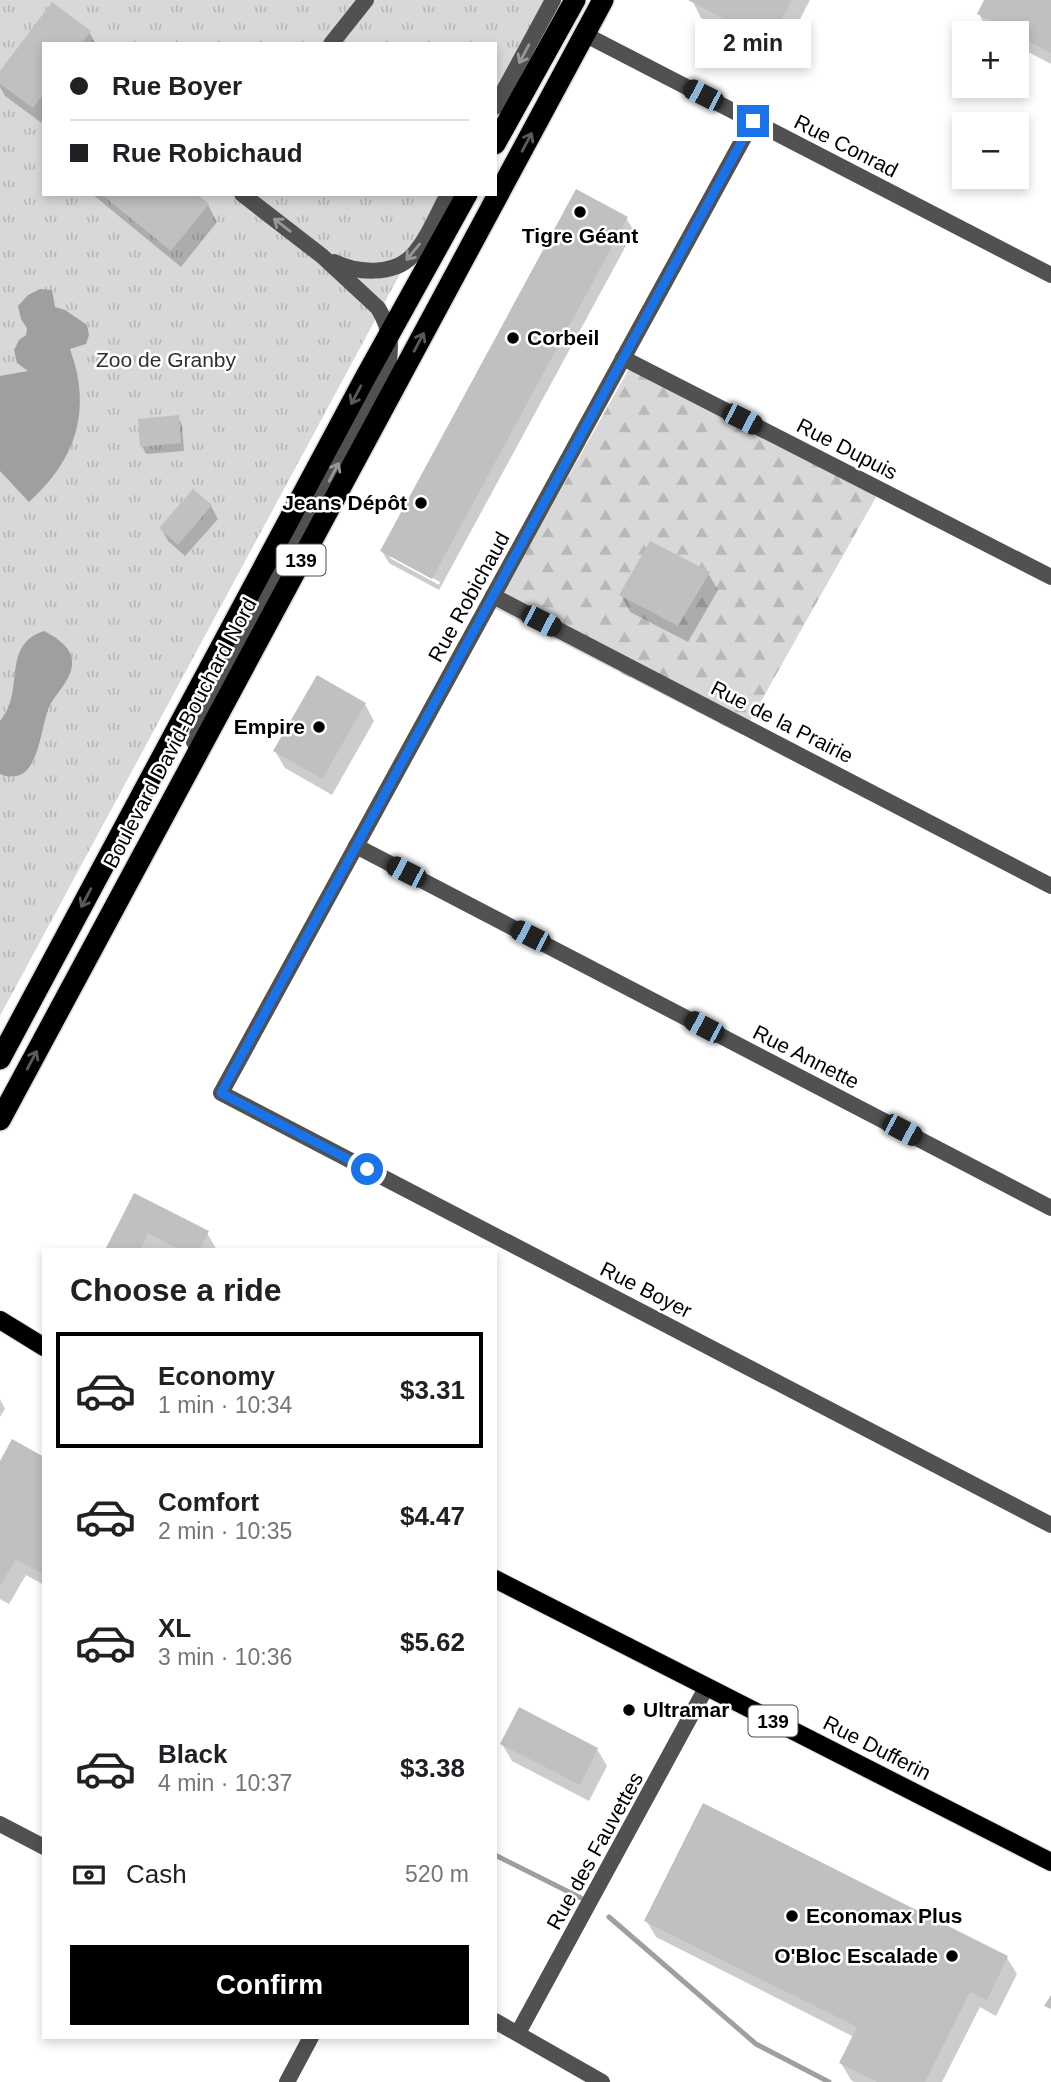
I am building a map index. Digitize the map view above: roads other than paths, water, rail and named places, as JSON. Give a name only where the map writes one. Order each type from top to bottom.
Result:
[{"type":"highway","points":[[497,140],[575,0]]},
{"type":"highway","name":"Boulevard David-Bouchard Nord","points":[[497,196],[603,0]]},
{"type":"highway","name":"Boulevard David-Bouchard Nord","points":[[0,1059],[466,196]]},
{"type":"highway","name":"Boulevard David-Bouchard Nord","points":[[0,1120],[497,196]]},
{"type":"main road","points":[[0,1320],[42,1346]]},
{"type":"main road","name":"Rue Dufferin","points":[[497,1580],[1051,1862]]},
{"type":"street","points":[[333,42],[366,0]]},
{"type":"street","points":[[497,103],[553,0]]},
{"type":"street","name":"Rue Conrad","points":[[584,34],[1051,275]]},
{"type":"street","name":"Rue Robichaud","points":[[221,1093],[753,121]]},
{"type":"street","points":[[151,840],[218,686],[383,381],[390,363],[390,336],[384,317],[377,308],[323,256],[245,196]]},
{"type":"street","points":[[323,256],[342,266],[360,271],[380,270],[403,263],[413,256],[447,196]]},
{"type":"street","name":"Rue Dupuis","points":[[623,358],[1051,577]]},
{"type":"street","name":"Rue de la Prairie","points":[[493,596],[1051,886]]},
{"type":"street","name":"Rue Annette","points":[[356,846],[1051,1208]]},
{"type":"street","name":"Rue Boyer","points":[[221,1093],[1051,1525]]},
{"type":"street","name":"Rue des Fauvettes","points":[[518,2033],[706,1688]]},
{"type":"street","points":[[0,1824],[42,1846]]},
{"type":"street","points":[[497,2022],[602,2082]]},
{"type":"street","points":[[287,2082],[310,2039]]},
{"type":"waterway","points":[[497,1856],[581,1898]]},
{"type":"waterway","points":[[609,1917],[756,2044],[829,2082]]},
{"type":"place","name":"Tigre Géant","points":[[580,212]]},
{"type":"place","name":"Corbeil","points":[[513,338]]},
{"type":"place","name":"Jeans Dépôt","points":[[421,503]]},
{"type":"place","name":"Empire","points":[[319,727]]},
{"type":"place","name":"Ultramar","points":[[629,1710]]},
{"type":"place","name":"Economax Plus","points":[[792,1916]]},
{"type":"place","name":"O'Bloc Escalade","points":[[952,1956]]},
{"type":"park label","name":"Zoo de Granby","points":[[166,360]]}]
